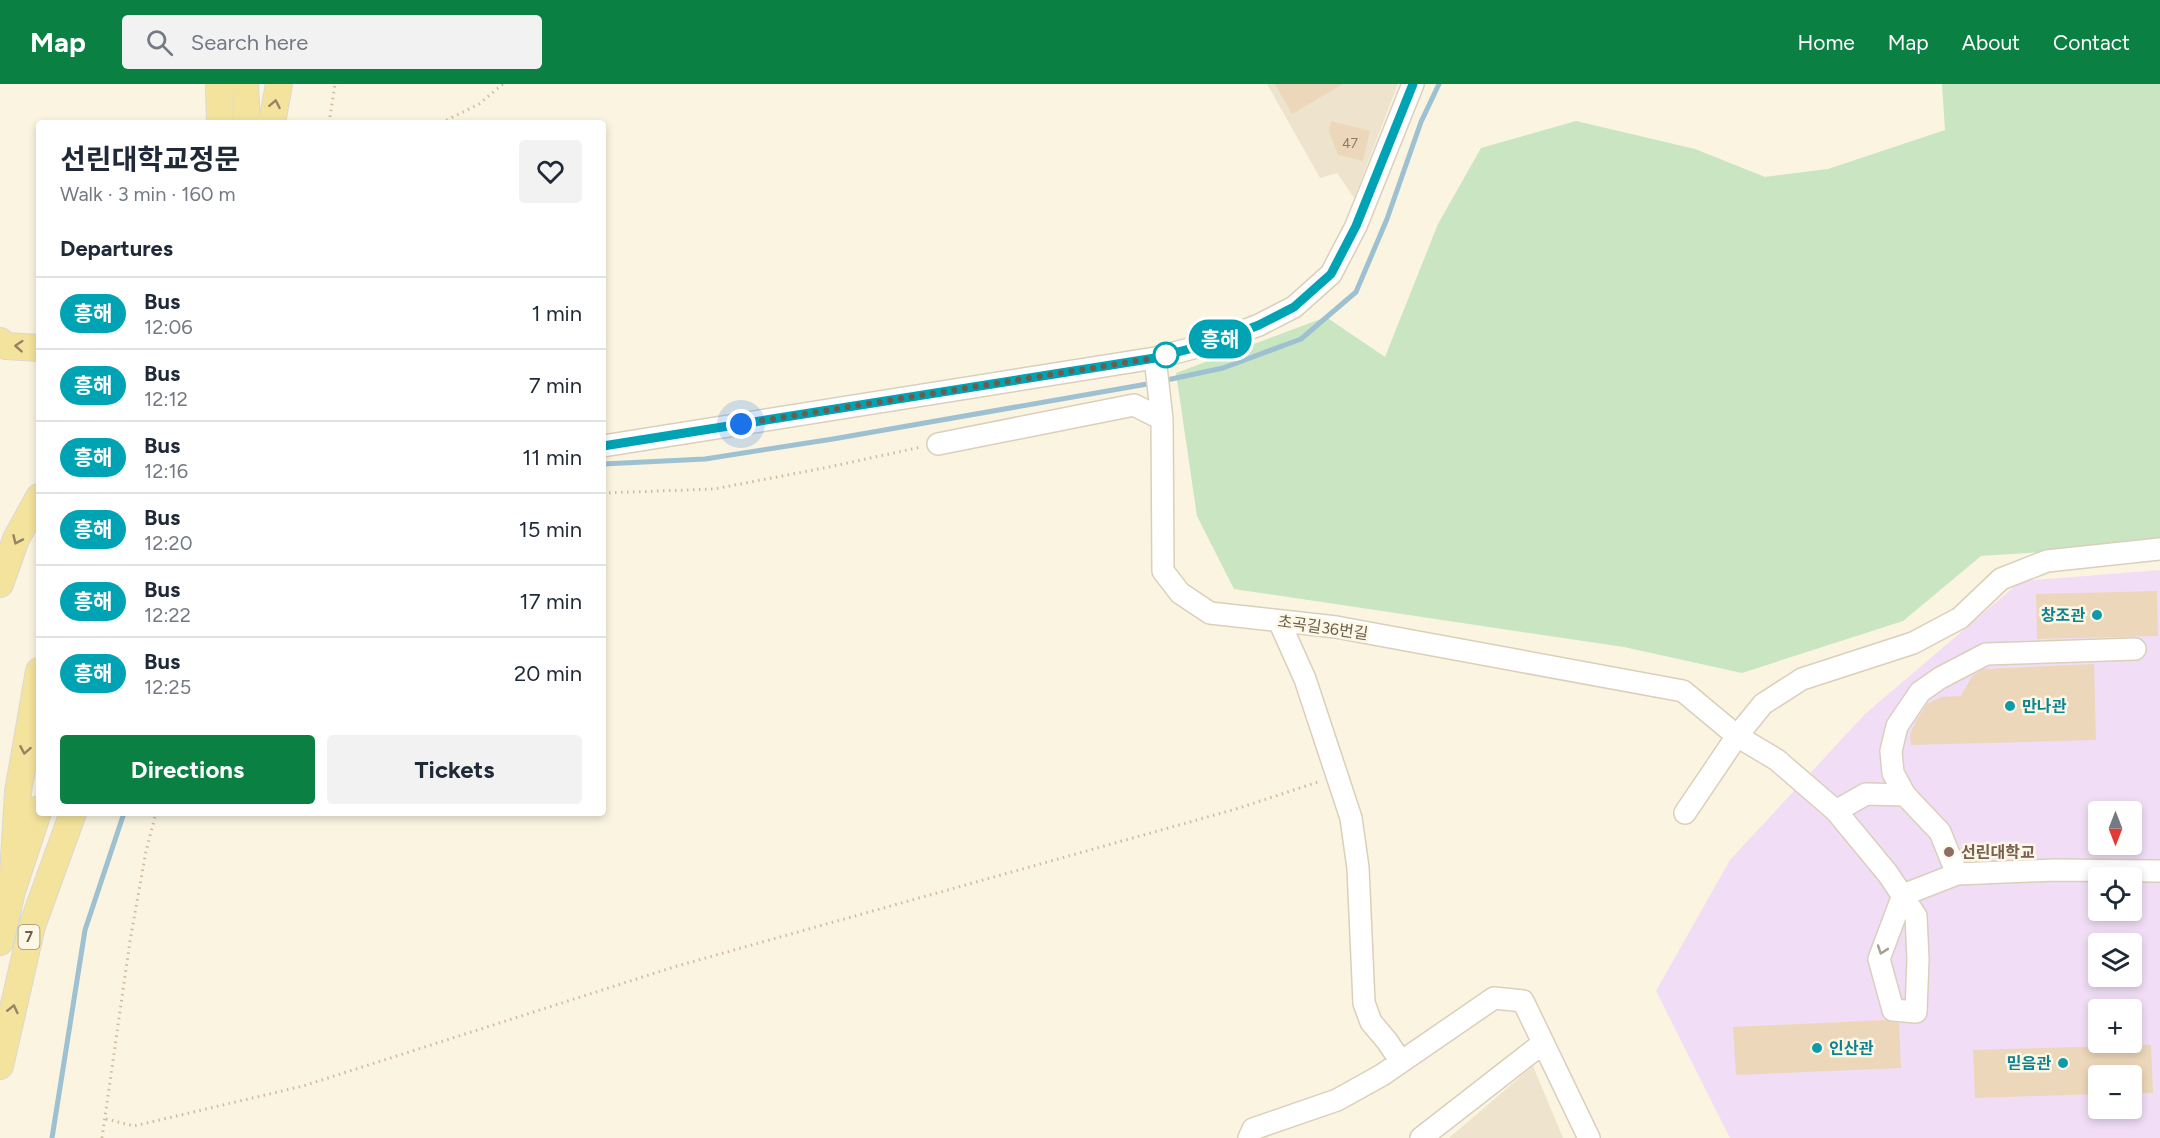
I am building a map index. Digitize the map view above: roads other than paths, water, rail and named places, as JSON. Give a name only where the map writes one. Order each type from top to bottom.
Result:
[{"type":"main road","points":[[219,84],[220,120]]},
{"type":"main road","points":[[245,84],[248,120]]},
{"type":"main road","points":[[273,120],[279,84]]},
{"type":"main road","points":[[0,341],[6,346],[36,348]]},
{"type":"main road","points":[[0,584],[16,539],[36,503]]},
{"type":"main road","points":[[12,891],[18,792],[36,688]]},
{"type":"main road","name":"7","points":[[0,942],[12,891],[37,816]]},
{"type":"main road","name":"7","points":[[0,1066],[32,926],[72,816]]},
{"type":"street","points":[[606,446],[1156,367],[1259,325],[1294,307],[1331,274],[1356,226],[1413,84]]},
{"type":"street","name":"초곡길36번길","points":[[1156,367],[1162,419],[1163,571],[1180,593],[1210,613],[1335,627],[1683,691],[1737,736],[1777,760],[1836,811],[1888,874],[1903,895],[1916,916],[1918,959],[1916,1012],[1893,1010],[1879,959],[1903,895]]},
{"type":"street","points":[[938,444],[1134,405],[1162,419]]},
{"type":"street","points":[[1685,813],[1737,736],[1763,704],[1802,679],[1913,643],[1960,618],[2001,579],[2047,561],[2160,549]]},
{"type":"street","points":[[1279,621],[1305,679],[1351,818],[1359,868],[1364,1003],[1371,1023],[1401,1062]]},
{"type":"street","points":[[1957,874],[1940,832],[1905,795],[1893,773],[1891,751],[1897,726],[1920,692],[1940,678],[1986,654],[2135,649]]},
{"type":"street","points":[[1836,811],[1866,794],[1905,795]]},
{"type":"street","points":[[1903,895],[1957,874],[2054,870],[2160,871]]},
{"type":"street","points":[[1249,1138],[1253,1129],[1337,1100],[1382,1076],[1494,998],[1523,1001],[1589,1138]]},
{"type":"street","points":[[1421,1138],[1543,1043]]},
{"type":"waterway","points":[[1162,381],[1223,368],[1301,339],[1356,292],[1387,219],[1421,122],[1439,84]]},
{"type":"waterway","points":[[606,464],[705,459],[1153,383]]},
{"type":"waterway","points":[[52,1138],[85,930],[123,816]]},
{"type":"place","name":"창조관","points":[[2097,615]]},
{"type":"place","name":"만나관","points":[[2010,706]]},
{"type":"place","name":"선린대학교","points":[[1949,852]]},
{"type":"place","name":"인산관","points":[[1817,1048]]},
{"type":"place","name":"믿음관","points":[[2063,1063]]}]
